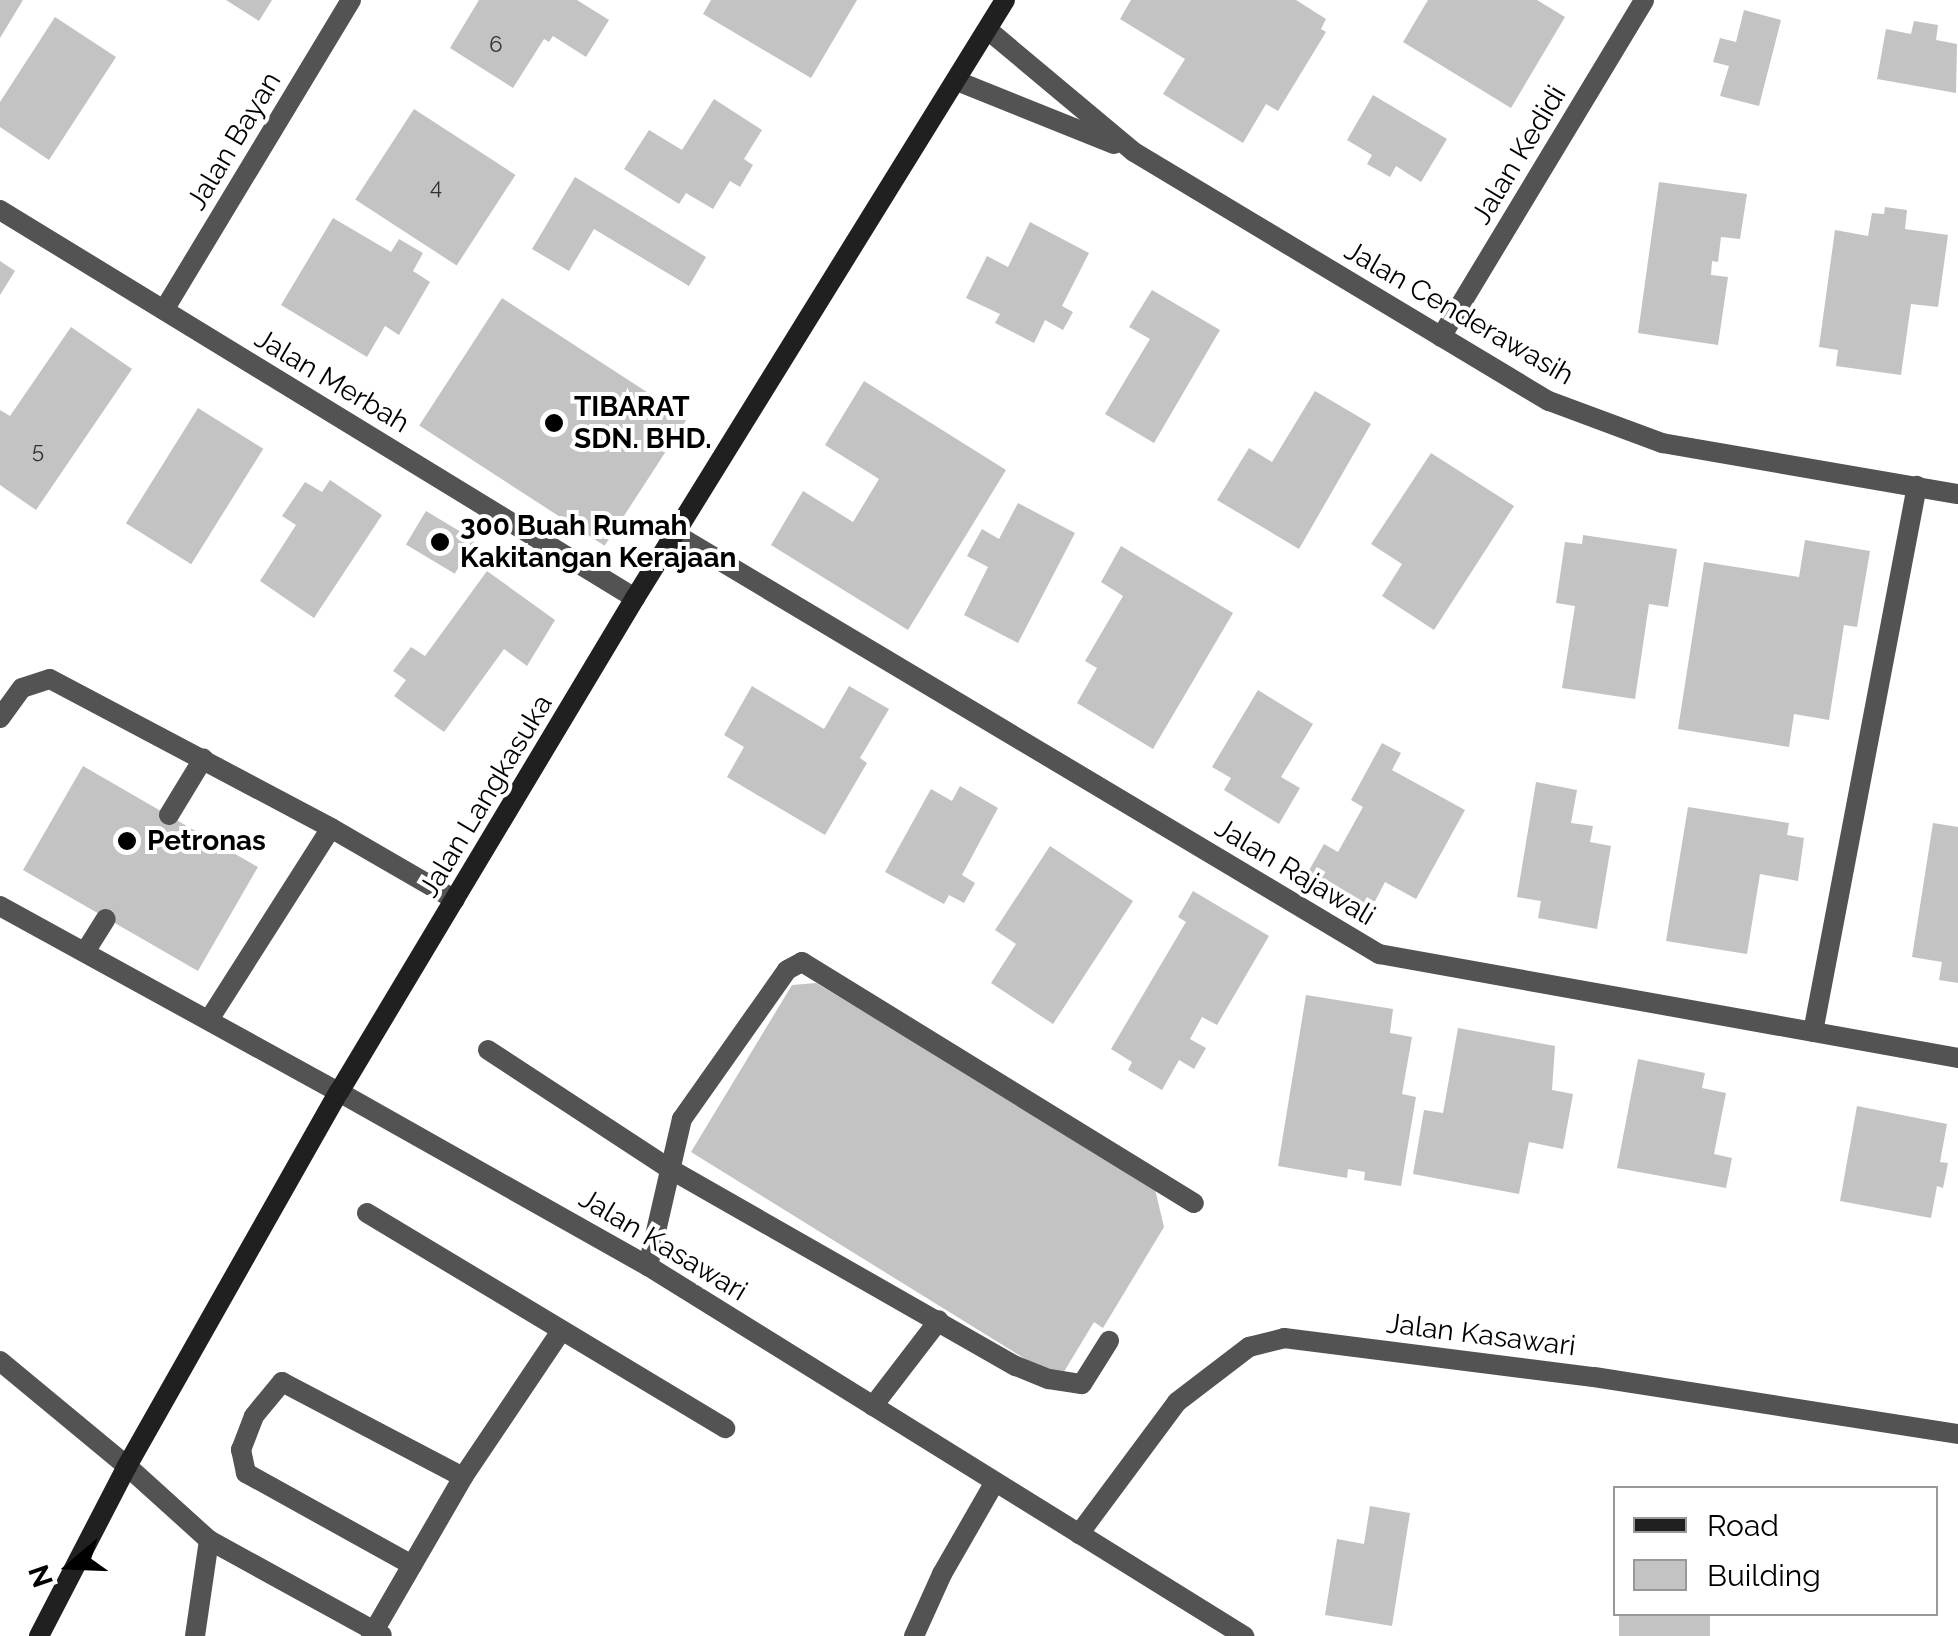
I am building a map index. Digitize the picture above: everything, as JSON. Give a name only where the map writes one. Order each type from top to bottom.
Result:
[{"type":"main road","name":"Jalan Langkasuka","points":[[39,1636],[68,1588],[126,1466],[339,1092],[635,598],[1005,0]]},
{"type":"street","name":"Jalan Bayan","points":[[164,310],[350,0]]},
{"type":"street","name":"Jalan Kedidi","points":[[1441,338],[1644,0]]},
{"type":"street","name":"Jalan Cenderawasih","points":[[988,30],[1134,152],[1549,400],[1662,442],[1958,494]]},
{"type":"street","name":"Jalan Cenderawasih","points":[[958,81],[1134,152]]},
{"type":"street","name":"Jalan Merbah","points":[[0,210],[635,598]]},
{"type":"street","points":[[1813,1032],[1917,486]]},
{"type":"street","name":"Jalan Rajawali","points":[[677,535],[1379,954],[1958,1058]]},
{"type":"street","points":[[0,718],[22,688],[50,679],[331,828],[454,900]]},
{"type":"street","points":[[170,814],[203,758]]},
{"type":"street","points":[[210,1018],[331,828]]},
{"type":"street","name":"Jalan Kasawari","points":[[0,906],[210,1018],[648,1266],[1244,1636]]},
{"type":"street","points":[[85,952],[106,919]]},
{"type":"street","points":[[648,1266],[682,1119],[787,970],[802,962],[1194,1203]]},
{"type":"street","points":[[488,1050],[670,1169],[1016,1366],[1067,1383],[1086,1381],[1109,1341]]},
{"type":"street","points":[[367,1213],[725,1428]]},
{"type":"street","points":[[873,1406],[939,1320]]},
{"type":"street","points":[[0,1361],[209,1540],[376,1634],[464,1477],[561,1330]]},
{"type":"street","name":"Jalan Kasawari","points":[[1079,1534],[1177,1402],[1249,1348],[1284,1338],[1594,1376],[1958,1434]]},
{"type":"street","points":[[412,1565],[246,1473],[241,1450],[254,1416],[282,1382],[464,1477]]},
{"type":"street","points":[[914,1636],[942,1574],[995,1482]]},
{"type":"street","points":[[195,1636],[209,1540]]},
{"type":"building","points":[[0,0],[23,0],[0,38]]},
{"type":"building","points":[[226,0],[272,0],[259,21]]},
{"type":"building","points":[[479,0],[577,0],[609,20],[586,57],[553,36],[549,42],[544,39],[513,88],[450,48]]},
{"type":"building","points":[[711,0],[857,0],[811,78],[703,14]]},
{"type":"building","points":[[1131,0],[1296,0],[1326,19],[1321,29],[1326,32],[1278,111],[1266,104],[1243,143],[1163,94],[1185,59],[1120,19]]},
{"type":"building","points":[[1428,0],[1537,0],[1565,17],[1511,108],[1403,42]]},
{"type":"building","points":[[1744,10],[1781,20],[1759,106],[1720,96],[1729,66],[1713,62],[1720,38],[1736,42]]},
{"type":"building","points":[[55,17],[116,57],[49,160],[0,127],[0,102]]},
{"type":"building","points":[[1914,21],[1938,25],[1936,40],[1957,44],[1956,93],[1877,79],[1886,29],[1911,34]]},
{"type":"building","points":[[1373,95],[1447,139],[1421,182],[1396,166],[1390,177],[1367,164],[1372,155],[1347,140]]},
{"type":"building","points":[[714,99],[762,130],[744,159],[753,165],[740,187],[730,181],[713,209],[686,193],[679,204],[624,169],[649,130],[682,150]]},
{"type":"building","points":[[414,109],[515,175],[457,265],[355,200]]},
{"type":"building","points":[[575,177],[706,257],[689,286],[594,229],[569,271],[532,249]]},
{"type":"building","points":[[1659,182],[1747,194],[1740,239],[1721,237],[1718,262],[1712,261],[1711,275],[1728,277],[1718,345],[1638,333]]},
{"type":"building","points":[[1885,207],[1907,210],[1905,229],[1948,235],[1938,307],[1911,304],[1901,375],[1836,366],[1838,350],[1819,347],[1835,230],[1868,236],[1872,213],[1884,214]]},
{"type":"building","points":[[333,218],[391,252],[399,239],[423,253],[413,271],[430,282],[399,335],[385,326],[367,357],[281,305]]},
{"type":"building","points":[[1030,222],[1089,253],[1062,306],[1073,312],[1063,330],[1045,320],[1034,343],[995,323],[1000,314],[966,298],[987,256],[1008,267]]},
{"type":"building","points":[[0,261],[15,271],[0,295]]},
{"type":"building","points":[[1152,290],[1220,330],[1154,443],[1105,414],[1150,339],[1129,327]]},
{"type":"building","name":"TIBARAT SDN. BHD.","points":[[502,298],[687,418],[605,546],[419,425]]},
{"type":"building","points":[[71,327],[132,369],[36,510],[0,485],[0,410],[10,416]]},
{"type":"building","points":[[864,381],[1006,470],[908,630],[771,545],[803,491],[853,522],[879,479],[825,445]]},
{"type":"building","points":[[1315,391],[1371,424],[1299,549],[1217,500],[1249,448],[1272,462]]},
{"type":"building","points":[[198,408],[263,449],[191,564],[126,523]]},
{"type":"building","points":[[1431,453],[1514,506],[1434,630],[1382,596],[1402,564],[1371,544]]},
{"type":"building","points":[[330,480],[382,515],[314,618],[260,581],[296,525],[282,516],[305,482],[322,492]]},
{"type":"building","points":[[1018,503],[1075,533],[1018,643],[964,615],[988,567],[967,556],[982,529],[999,539]]},
{"type":"building","name":"300 Buah Rumah Kakitangan Kerajaan","points":[[426,511],[475,540],[455,574],[406,544]]},
{"type":"building","points":[[1583,535],[1677,549],[1668,607],[1649,604],[1635,699],[1562,688],[1575,606],[1556,603],[1565,542],[1582,544]]},
{"type":"building","points":[[1805,540],[1870,551],[1857,627],[1844,625],[1829,720],[1794,714],[1789,747],[1678,729],[1704,562],[1799,577]]},
{"type":"building","points":[[1121,546],[1233,613],[1153,749],[1077,703],[1097,668],[1085,661],[1123,596],[1101,582]]},
{"type":"building","points":[[487,571],[555,620],[527,666],[504,649],[444,732],[394,696],[406,680],[393,671],[411,647],[425,656]]},
{"type":"building","points":[[752,686],[824,729],[849,686],[889,709],[860,758],[867,763],[825,835],[727,777],[744,747],[724,735]]},
{"type":"building","points":[[1258,690],[1313,724],[1281,777],[1300,788],[1279,824],[1224,790],[1231,778],[1212,767]]},
{"type":"building","points":[[1382,743],[1401,753],[1392,770],[1465,810],[1416,899],[1385,882],[1372,907],[1308,872],[1324,844],[1338,852],[1363,807],[1351,800]]},
{"type":"building","name":"Petronas","points":[[83,766],[258,867],[198,971],[23,870]]},
{"type":"building","points":[[1536,782],[1577,790],[1571,823],[1593,826],[1590,842],[1611,846],[1597,929],[1538,918],[1541,901],[1517,897]]},
{"type":"building","points":[[960,786],[998,808],[962,875],[975,883],[964,903],[949,895],[944,904],[885,872],[931,789],[952,801]]},
{"type":"building","points":[[1688,807],[1789,823],[1787,835],[1804,838],[1798,881],[1760,874],[1747,954],[1666,941]]},
{"type":"building","points":[[1933,823],[1958,827],[1958,983],[1939,980],[1942,962],[1912,957]]},
{"type":"building","points":[[1050,846],[1133,901],[1053,1024],[991,983],[1016,944],[995,930]]},
{"type":"building","points":[[1193,891],[1269,936],[1217,1025],[1202,1017],[1190,1039],[1206,1048],[1194,1069],[1179,1060],[1162,1090],[1128,1070],[1132,1062],[1111,1049],[1186,922],[1178,917]]},
{"type":"building","points":[[816,983],[1154,1185],[1164,1227],[1103,1328],[1094,1322],[1059,1380],[691,1152],[792,985]]},
{"type":"building","points":[[1306,995],[1393,1009],[1390,1033],[1412,1037],[1402,1094],[1416,1097],[1401,1186],[1364,1180],[1365,1172],[1348,1169],[1347,1178],[1278,1166]]},
{"type":"building","points":[[1458,1028],[1555,1046],[1552,1090],[1573,1094],[1563,1149],[1529,1142],[1519,1194],[1413,1174],[1424,1110],[1443,1113]]},
{"type":"building","points":[[1638,1059],[1705,1073],[1702,1088],[1726,1093],[1714,1154],[1732,1158],[1726,1188],[1617,1168]]},
{"type":"building","points":[[1857,1106],[1947,1124],[1940,1162],[1948,1163],[1943,1188],[1937,1186],[1931,1218],[1840,1201]]},
{"type":"building","points":[[1370,1506],[1410,1513],[1392,1626],[1325,1615],[1337,1539],[1364,1544]]},
{"type":"building","points":[[1619,1616],[1710,1616],[1710,1636],[1619,1636]]},
{"type":"place","name":"TIBARAT SDN. BHD.","points":[[554,423]]},
{"type":"place","name":"300 Buah Rumah Kakitangan Kerajaan","points":[[440,542]]},
{"type":"place","name":"Petronas","points":[[127,841]]}]
